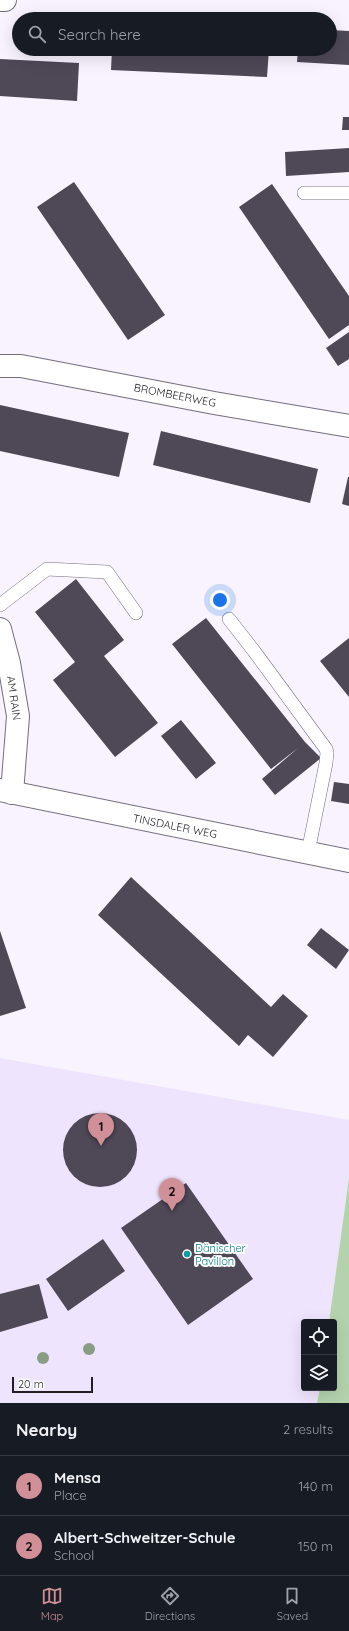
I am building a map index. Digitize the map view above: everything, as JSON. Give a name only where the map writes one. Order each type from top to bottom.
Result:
[{"type":"street","points":[[0,0],[5,0]]},
{"type":"street","name":"BROMBEERWEG","points":[[0,366],[21,366],[214,403],[349,426]]},
{"type":"street","name":"AM RAIN","points":[[0,629],[9,663],[18,716],[6,792]]},
{"type":"street","name":"TINSDALER WEG","points":[[6,792],[349,861]]},
{"type":"lane","points":[[304,193],[349,193]]},
{"type":"lane","points":[[0,605],[47,569],[107,572],[136,613]]},
{"type":"lane","points":[[229,619],[259,657],[326,749],[326,763],[308,852]]},
{"type":"shaded area","points":[[0,1058],[349,1120],[349,1178],[329,1319],[301,1319],[301,1391],[319,1391],[317,1403],[0,1403]]},
{"type":"green space","points":[[349,1178],[349,1403],[317,1403],[319,1391],[337,1391],[337,1319],[329,1319]]},
{"type":"building","points":[[337,30],[349,31],[349,65],[297,62],[297,56],[337,56]]},
{"type":"building","points":[[112,56],[268,56],[267,77],[111,70]]},
{"type":"building","points":[[0,59],[79,63],[77,101],[0,96]]},
{"type":"building","points":[[343,117],[349,117],[349,130],[342,130]]},
{"type":"building","points":[[349,148],[349,172],[286,176],[285,152]]},
{"type":"building","points":[[74,182],[165,315],[128,340],[37,207]]},
{"type":"building","points":[[272,184],[349,296],[349,325],[329,339],[239,207]]},
{"type":"building","points":[[349,332],[349,359],[338,366],[326,348]]},
{"type":"building","points":[[0,405],[129,433],[119,477],[0,451]]},
{"type":"building","points":[[161,431],[318,469],[310,503],[153,465]]},
{"type":"building","points":[[349,477],[349,506],[342,504]]},
{"type":"building","points":[[76,579],[124,640],[104,656],[158,723],[115,757],[53,680],[75,662],[35,612]]},
{"type":"building","points":[[206,618],[305,742],[321,758],[275,795],[262,779],[298,748],[271,769],[172,644]]},
{"type":"building","points":[[349,638],[349,697],[320,661]]},
{"type":"building","points":[[181,720],[216,763],[196,779],[161,736]]},
{"type":"building","points":[[334,782],[349,784],[349,804],[331,801]]},
{"type":"building","points":[[131,877],[271,1007],[283,994],[308,1016],[273,1057],[248,1035],[239,1046],[98,915]]},
{"type":"building","points":[[321,928],[349,950],[336,969],[307,945]]},
{"type":"building","points":[[0,931],[26,1008],[0,1016]]},
{"type":"building","points":[[100,1113],[121,1119],[131,1129],[137,1150],[131,1171],[121,1181],[100,1187],[79,1181],[69,1171],[63,1150],[69,1129],[79,1119]]},
{"type":"building","name":"Dänischer Pavillon","points":[[186,1183],[253,1279],[188,1325],[121,1228]]},
{"type":"building","points":[[103,1239],[125,1271],[68,1311],[46,1279]]},
{"type":"building","points":[[39,1284],[48,1318],[0,1332],[0,1294]]},
{"type":"place","name":"Mensa","points":[[101,1146]]},
{"type":"place","name":"Albert-Schweitzer-Schule","points":[[172,1211]]},
{"type":"place","name":"Dänischer Pavillon","points":[[187,1254]]}]
